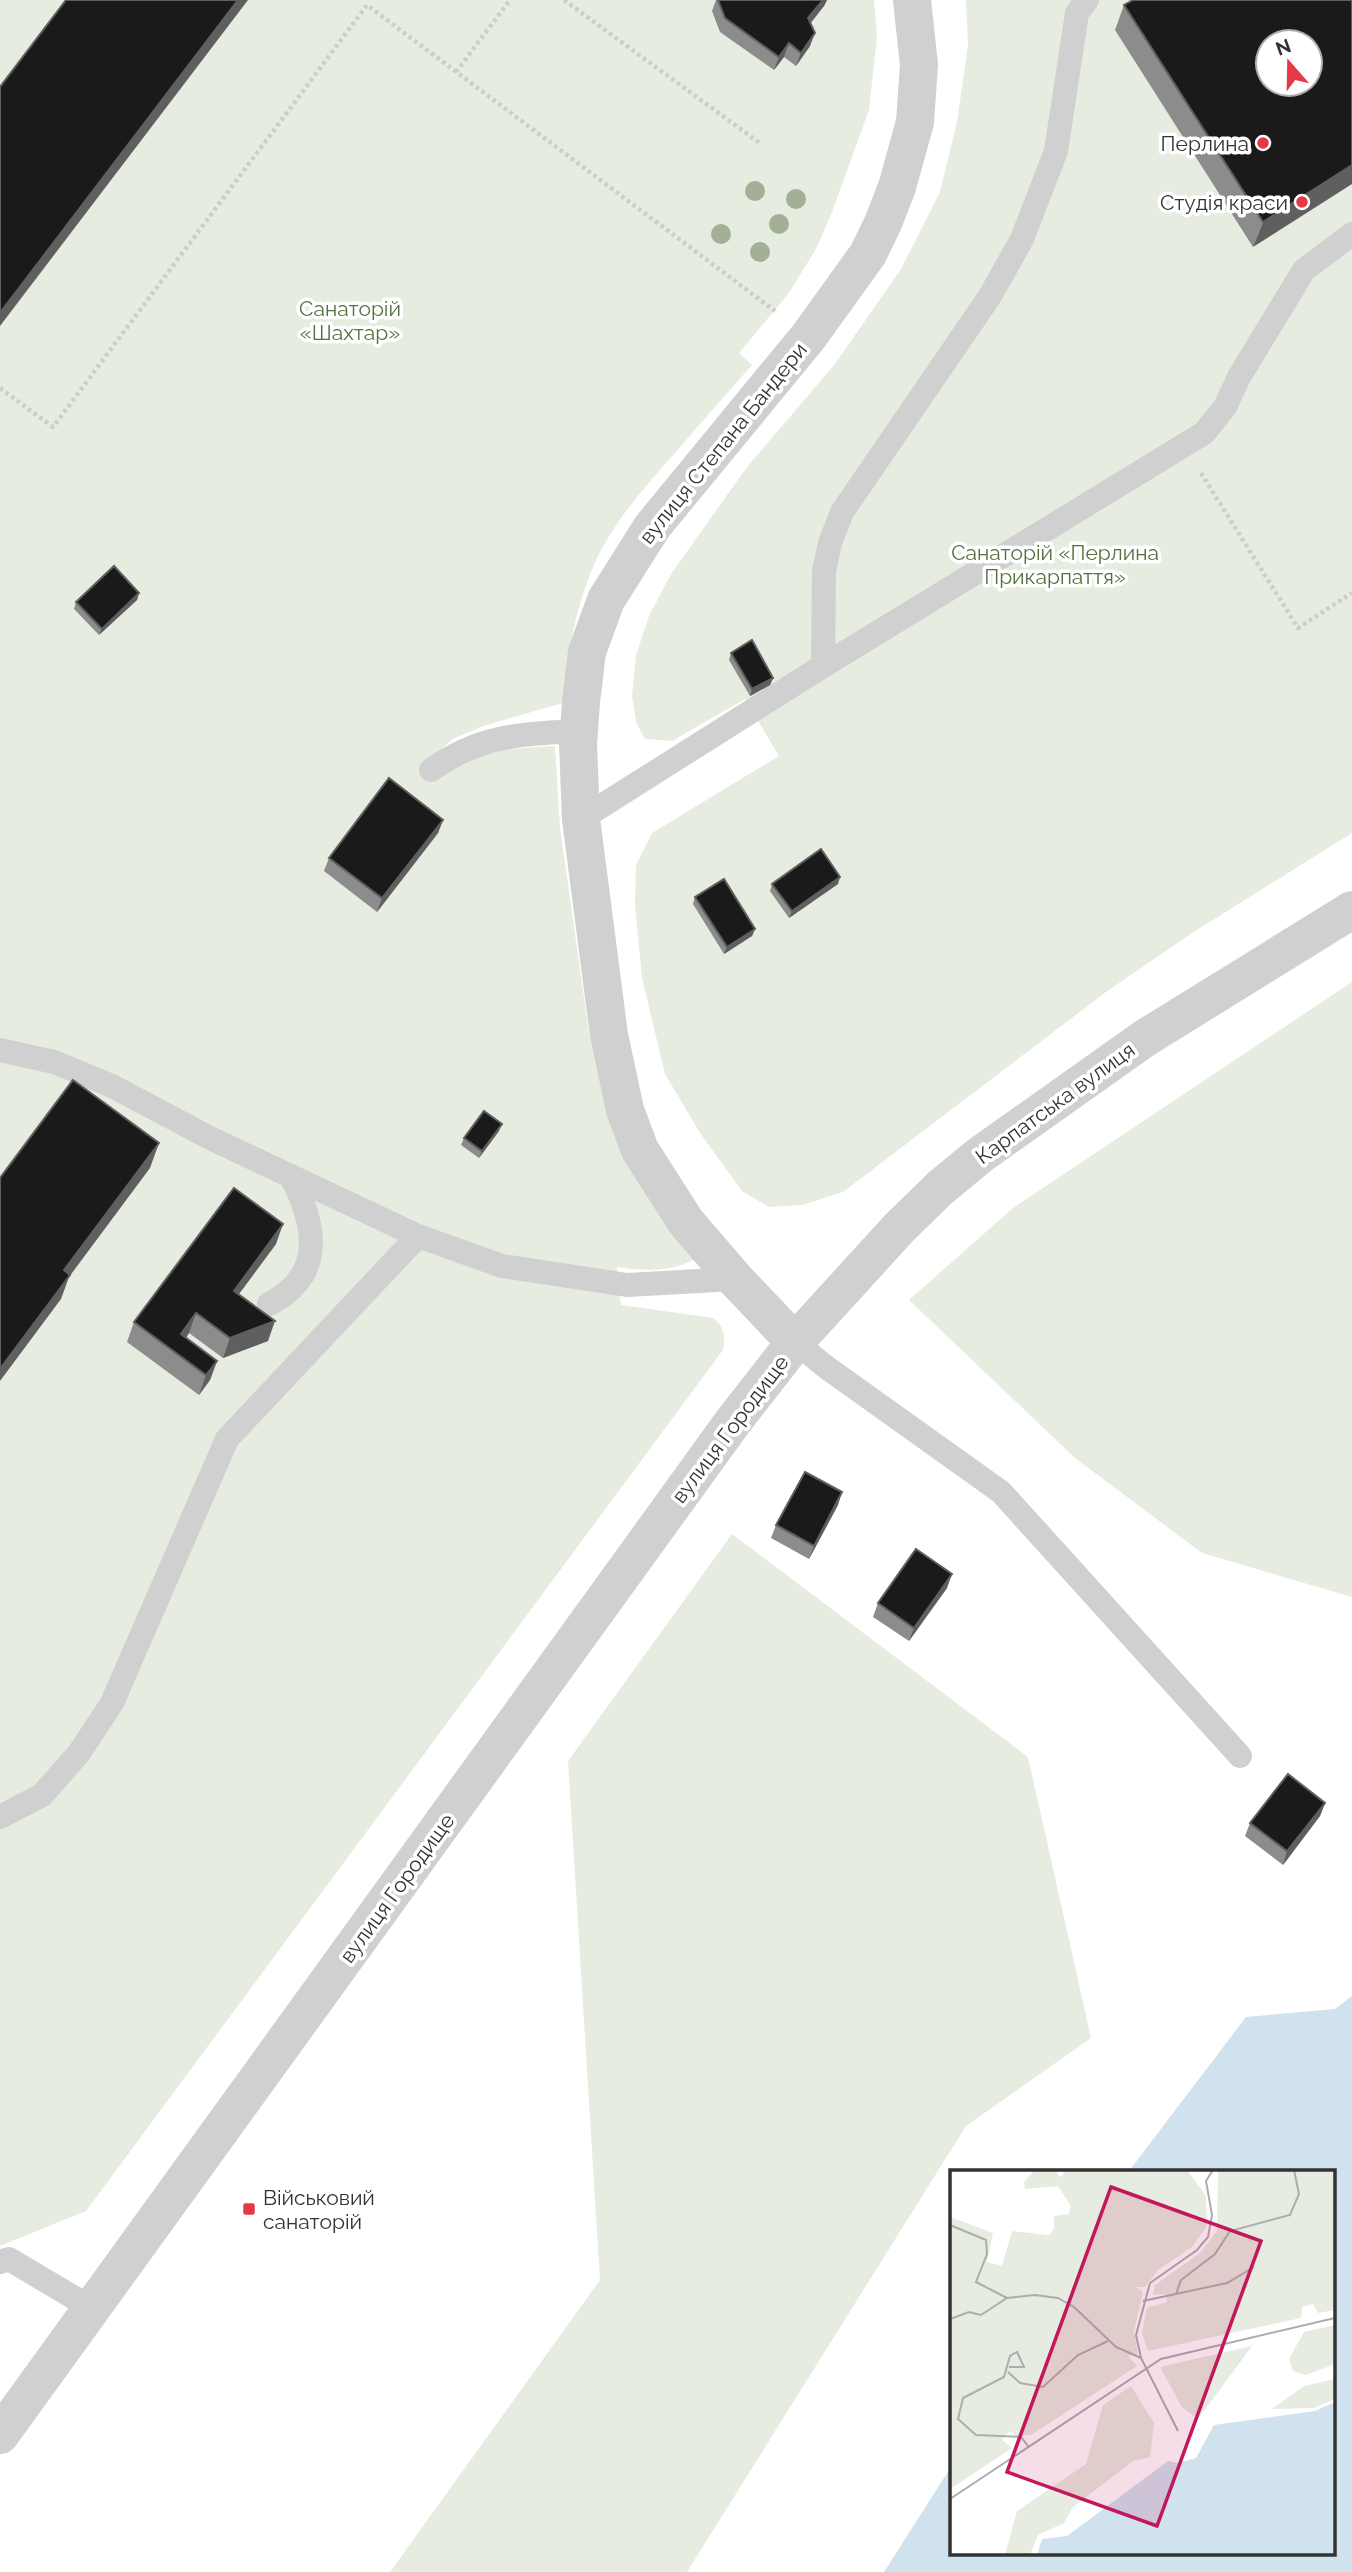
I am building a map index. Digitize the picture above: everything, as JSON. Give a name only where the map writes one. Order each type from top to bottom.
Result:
[{"type":"street","name":"вулиця Степана Бандери","points":[[795,1342],[686,1222],[640,1150],[625,1110],[608,1034],[581,819],[579,731],[587,652],[606,600],[652,527],[809,336],[868,254],[883,223],[897,187],[915,122],[919,65],[912,0]]},
{"type":"street","name":"Карпатська вулиця","points":[[795,1342],[899,1228],[940,1188],[981,1156],[1145,1038],[1352,910]]},
{"type":"street","name":"вулиця Городище","points":[[0,2435],[724,1435],[795,1342]]},
{"type":"lane","points":[[823,666],[824,572],[830,542],[842,512],[990,296],[1022,239],[1056,151],[1070,44],[1077,13],[1087,0]]},
{"type":"lane","points":[[581,819],[823,666],[1204,433],[1225,407],[1239,377],[1304,270],[1352,234]]},
{"type":"lane","points":[[431,770],[454,754],[487,741],[520,734],[579,731]]},
{"type":"lane","points":[[0,1050],[54,1062],[112,1086],[210,1138],[418,1236],[502,1266],[627,1285],[735,1279]]},
{"type":"lane","points":[[269,1304],[292,1289],[310,1263],[308,1223],[302,1198],[291,1176]]},
{"type":"lane","points":[[0,1817],[42,1795],[79,1753],[112,1703],[227,1439],[418,1236]]},
{"type":"lane","points":[[795,1342],[825,1367],[1000,1492],[1240,1756]]},
{"type":"lane","points":[[0,2262],[9,2259],[93,2309]]},
{"type":"path","points":[[456,72],[510,0]]},
{"type":"path","points":[[564,0],[761,144]]},
{"type":"path","points":[[0,388],[52,427],[367,5],[779,314]]},
{"type":"path","points":[[1184,445],[1298,628],[1352,593]]},
{"type":"green space","name":"Санаторій «Шахтар»","points":[[0,0],[874,0],[877,37],[869,110],[816,249],[789,293],[739,353],[752,365],[638,495],[598,555],[576,620],[563,703],[483,726],[453,739],[421,766],[462,762],[506,749],[555,746],[560,828],[589,1033],[601,1087],[700,1256],[670,1268],[649,1270],[617,1267],[621,1305],[713,1318],[723,1332],[723,1350],[86,2211],[0,2246]]},
{"type":"green space","name":"Санаторій «Перлина Прикарпаття»","points":[[966,0],[1352,0],[1352,833],[1192,933],[1106,992],[843,1192],[802,1205],[769,1207],[742,1191],[700,1133],[665,1074],[642,978],[635,906],[636,865],[652,833],[779,756],[745,699],[672,741],[645,739],[636,722],[632,696],[636,655],[649,616],[671,574],[747,467],[835,364],[901,269],[940,192],[957,122],[968,45]]},
{"type":"green space","points":[[1352,982],[1352,1597],[1202,1553],[1075,1458],[909,1300],[1013,1208]]},
{"type":"green space","points":[[732,1534],[1028,1757],[1091,2038],[966,2126],[687,2572],[390,2572],[600,2280],[568,1761]]},
{"type":"water","points":[[1352,1996],[1352,2572],[884,2572],[950,2469],[950,2554],[1334,2554],[1334,2170],[1130,2170],[1246,2017],[1335,2009]]},
{"type":"building","points":[[66,0],[238,0],[0,313],[0,87]]},
{"type":"building","points":[[718,0],[823,0],[808,18],[815,33],[801,53],[789,43],[779,57],[725,18]]},
{"type":"building","points":[[1133,0],[1352,0],[1352,165],[1263,222],[1124,5]]},
{"type":"building","points":[[114,566],[139,593],[102,629],[76,602]]},
{"type":"building","points":[[752,640],[773,678],[752,689],[731,653]]},
{"type":"building","points":[[389,778],[443,820],[382,898],[329,858]]},
{"type":"building","points":[[821,849],[840,877],[792,911],[772,884]]},
{"type":"building","points":[[724,879],[755,929],[727,947],[695,897]]},
{"type":"building","points":[[73,1080],[159,1143],[64,1270],[70,1275],[0,1369],[0,1178]]},
{"type":"building","points":[[484,1111],[502,1124],[482,1151],[464,1138]]},
{"type":"building","points":[[234,1188],[283,1224],[234,1291],[275,1321],[230,1338],[196,1313],[181,1334],[217,1361],[206,1375],[134,1322]]},
{"type":"building","points":[[805,1472],[842,1492],[814,1546],[776,1525]]},
{"type":"building","points":[[916,1549],[952,1574],[914,1628],[878,1603]]},
{"type":"building","points":[[1288,1774],[1325,1803],[1287,1851],[1250,1823]]},
{"type":"place","name":"Перлина","points":[[1263,143]]},
{"type":"place","name":"Студія краси","points":[[1302,202]]},
{"type":"place","name":"Військовий санаторій","points":[[249,2209]]}]
